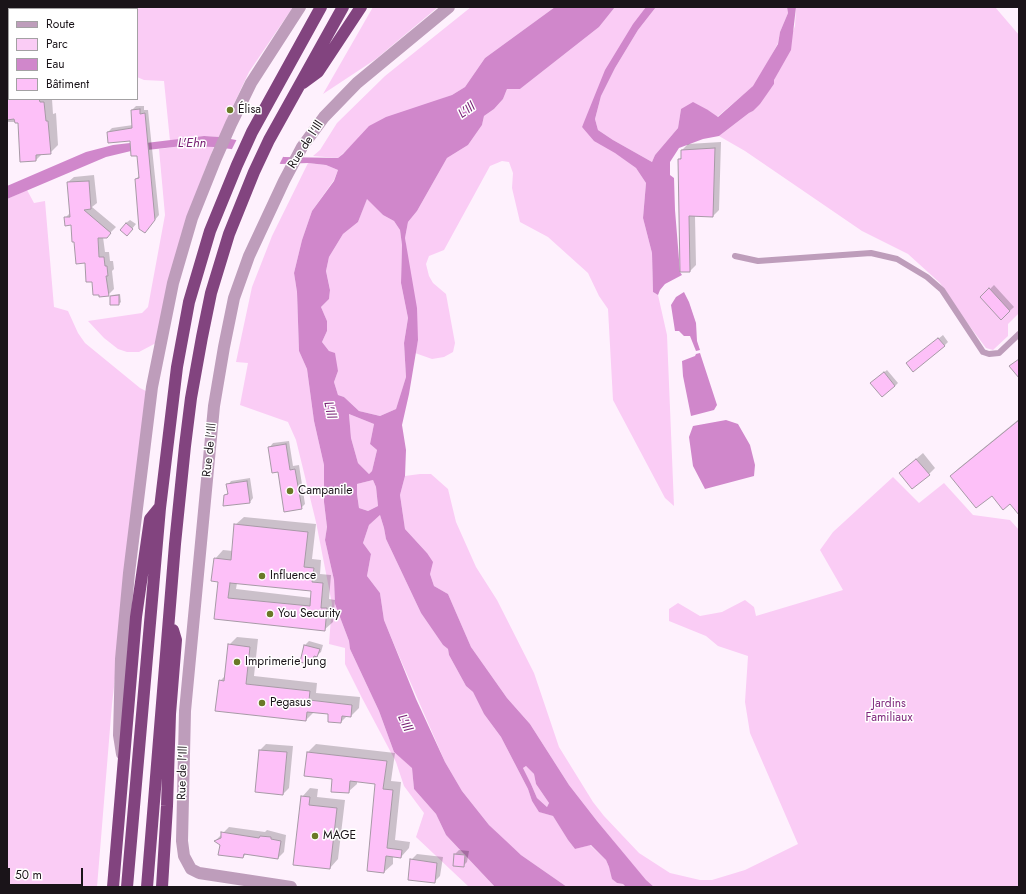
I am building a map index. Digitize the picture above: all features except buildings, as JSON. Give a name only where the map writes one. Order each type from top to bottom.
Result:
[{"type":"highway","points":[[127,887],[160,508],[176,374],[189,302],[210,231],[236,165],[252,132],[321,7]]},
{"type":"highway","points":[[147,887],[169,617],[185,446],[202,337],[211,293],[229,234],[254,172],[269,140],[343,7]]},
{"type":"highway","points":[[299,86],[318,72],[361,7]]},
{"type":"highway","points":[[113,887],[136,617],[150,519],[160,508]]},
{"type":"highway","points":[[162,887],[167,806],[170,714],[176,640],[169,617]]},
{"type":"highway","points":[[107,887],[116,844]]},
{"type":"street","points":[[123,759],[119,735],[121,660],[136,510],[152,387],[173,283],[192,218],[231,124],[251,83],[300,7]]},
{"type":"street","name":"Rue de l'Ill","points":[[291,887],[198,873],[191,869],[184,856],[182,841],[185,712],[214,406],[224,347],[234,298],[249,256],[284,181],[302,147],[324,117],[357,83],[449,7]]},
{"type":"lane","points":[[735,256],[758,261],[871,253],[897,259],[927,277],[942,290],[983,352],[989,354],[999,353],[1019,334]]},
{"type":"green space","points":[[7,7],[293,7],[249,72],[220,137],[204,136],[170,141],[164,81],[144,80],[138,77],[138,8],[8,8],[7,50]]},
{"type":"green space","points":[[373,7],[438,7],[376,59],[323,94]]},
{"type":"green space","points":[[471,7],[555,7],[485,58],[465,87],[452,95],[428,104],[352,145],[338,158],[313,156],[320,150],[337,123],[385,76]]},
{"type":"green space","points":[[615,7],[646,7],[582,127],[636,168],[646,183],[643,218],[652,253],[653,292],[658,295],[667,335],[674,506],[665,498],[613,400],[608,309],[599,296],[588,273],[548,237],[520,222],[512,188],[513,173],[509,162],[502,161],[490,166],[444,250],[429,256],[426,264],[429,276],[433,283],[446,294],[455,343],[453,352],[444,357],[432,359],[415,353],[418,340],[405,238],[408,222],[417,211],[447,158],[468,145],[482,125],[484,116],[494,109],[503,99],[507,89],[520,89],[599,27]]},
{"type":"green space","points":[[656,7],[787,7],[788,13],[780,32],[778,43],[756,84],[717,117],[708,110],[681,109],[678,128],[655,155],[652,162],[598,130],[595,119],[601,96],[615,68],[638,30]]},
{"type":"green space","points":[[796,7],[995,7],[1019,35],[1019,313],[1008,324],[1008,336],[993,350],[986,348],[956,308],[940,283],[908,254],[862,231],[745,151],[719,136],[753,111],[774,84],[774,80],[795,26]]},
{"type":"green space","points":[[183,146],[214,147],[204,172],[156,343],[139,352],[127,352],[118,349],[104,338],[88,321],[142,313],[148,307],[165,215],[159,149]]},
{"type":"green space","points":[[308,163],[326,165],[338,170],[334,180],[312,211],[302,240],[294,273],[297,292],[299,351],[307,369],[314,421],[324,465],[324,502],[327,527],[325,540],[334,580],[335,604],[349,641],[350,649],[379,711],[394,752],[412,767],[414,789],[436,814],[446,835],[495,887],[469,887],[416,837],[424,813],[404,786],[396,762],[345,664],[345,648],[329,644],[332,604],[316,522],[296,440],[288,422],[240,405],[248,363],[236,362],[252,287],[272,236]]},
{"type":"green space","points":[[27,190],[34,203],[45,201],[54,307],[68,311],[78,333],[85,343],[140,388],[148,392],[112,704],[97,887],[7,887],[7,199]]},
{"type":"green space","points":[[367,198],[383,215],[394,221],[400,230],[402,245],[401,283],[408,318],[404,343],[406,377],[396,409],[380,416],[359,411],[344,397],[338,395],[334,382],[338,371],[329,351],[322,342],[327,331],[327,321],[321,307],[329,299],[330,289],[326,271],[329,257],[343,234],[358,222]]},
{"type":"green space","points":[[349,414],[374,424],[370,444],[377,450],[372,471],[369,474],[358,463],[351,438]]},
{"type":"green space","name":"Jardins Familiaux","points":[[431,474],[448,489],[456,522],[476,567],[497,600],[534,673],[559,747],[593,802],[604,816],[639,853],[670,873],[700,880],[712,880],[745,870],[798,844],[750,733],[745,702],[748,656],[718,646],[706,636],[669,621],[669,609],[678,603],[700,616],[722,612],[745,600],[754,607],[756,616],[843,590],[820,550],[833,532],[893,477],[919,503],[944,483],[973,515],[1010,520],[1019,530],[1019,887],[654,887],[646,881],[569,785],[530,724],[507,698],[471,647],[448,594],[434,586],[430,574],[427,553],[405,529],[400,495],[405,476]]},
{"type":"green space","points":[[373,480],[376,487],[378,506],[368,511],[359,508],[357,484]]},
{"type":"green space","points":[[380,515],[386,539],[421,613],[443,645],[448,649],[449,655],[466,686],[473,692],[484,714],[501,737],[528,789],[532,801],[540,812],[553,816],[575,849],[590,845],[606,860],[613,879],[617,883],[623,884],[626,887],[567,887],[521,855],[506,842],[489,825],[462,791],[445,762],[396,649],[384,620],[380,593],[367,576],[371,554],[363,543],[369,525]]},
{"type":"green space","points":[[526,766],[534,774],[536,784],[549,803],[547,807],[537,798],[523,768]]},
{"type":"water","points":[[555,7],[615,7],[599,27],[520,89],[507,89],[503,99],[494,109],[484,116],[482,125],[468,145],[447,158],[417,211],[408,222],[405,238],[417,308],[418,340],[402,425],[406,450],[405,476],[400,495],[405,529],[427,553],[433,562],[430,574],[434,586],[448,594],[471,647],[507,698],[530,724],[569,785],[646,880],[654,887],[626,887],[623,884],[617,883],[612,879],[606,860],[591,845],[575,849],[553,816],[539,812],[532,801],[528,789],[501,737],[484,714],[473,692],[466,686],[449,655],[448,649],[443,645],[421,613],[386,539],[380,515],[369,525],[363,543],[371,554],[367,576],[380,593],[384,620],[416,699],[445,762],[462,791],[489,825],[521,855],[567,887],[495,887],[446,835],[436,814],[414,789],[412,768],[394,752],[379,711],[350,649],[349,641],[335,604],[334,580],[325,540],[327,527],[324,502],[324,465],[314,421],[307,369],[299,351],[297,292],[294,273],[302,240],[312,211],[334,181],[338,170],[326,165],[308,163],[281,164],[231,149],[214,147],[183,146],[147,150],[146,143],[204,136],[236,140],[284,157],[338,158],[369,126],[386,117],[452,95],[465,87],[485,58]],"holes":[[[367,199],[383,215],[394,221],[400,230],[402,245],[401,283],[408,318],[404,343],[406,377],[396,409],[380,416],[359,411],[344,397],[338,395],[334,382],[338,371],[335,353],[329,351],[322,342],[327,331],[327,321],[321,307],[329,299],[330,290],[326,271],[329,257],[343,234],[358,222]],[[349,414],[374,424],[370,444],[377,450],[372,471],[369,474],[358,463],[351,438]],[[373,480],[376,487],[378,506],[368,511],[359,508],[357,484]],[[526,766],[534,774],[536,784],[549,803],[547,807],[537,798],[523,768]]]},
{"type":"water","points":[[646,7],[656,7],[638,30],[615,68],[601,96],[595,119],[598,130],[652,162],[655,155],[678,128],[681,109],[693,102],[718,117],[753,86],[778,44],[780,32],[788,13],[787,7],[796,7],[791,50],[774,80],[774,84],[760,104],[753,111],[719,136],[703,139],[679,148],[670,162],[670,175],[674,178],[680,272],[682,275],[665,284],[658,295],[653,292],[652,253],[643,218],[646,183],[636,168],[615,153],[594,141],[582,127],[605,70],[633,24]]},
{"type":"water","points":[[130,143],[131,151],[106,157],[7,199],[7,186],[86,152],[113,145]]},
{"type":"water","points":[[684,292],[696,323],[697,341],[700,350],[696,351],[690,336],[684,336],[679,331],[675,331],[671,305],[676,297]]},
{"type":"water","points":[[700,353],[717,405],[714,410],[691,416],[683,376],[682,361]]},
{"type":"water","points":[[726,420],[738,424],[750,445],[755,465],[754,476],[705,489],[693,466],[689,437],[693,426]]},
{"type":"pier","points":[[237,139],[284,155],[279,165],[231,151]]},
{"type":"place","name":"Élisa","points":[[230,110]]},
{"type":"place","name":"Campanile","points":[[290,491]]},
{"type":"place","name":"Influence","points":[[262,576]]},
{"type":"place","name":"You Security","points":[[270,614]]},
{"type":"place","name":"Imprimerie Jung","points":[[237,662]]},
{"type":"place","name":"Pegasus","points":[[262,703]]},
{"type":"place","name":"MAGE","points":[[315,836]]},
{"type":"water label","name":"L'Ill","points":[[467,111]]},
{"type":"water label","name":"L'Ehn","points":[[192,144]]},
{"type":"water label","name":"L'Ill","points":[[329,410]]},
{"type":"water label","name":"L'Ill","points":[[404,723]]}]
